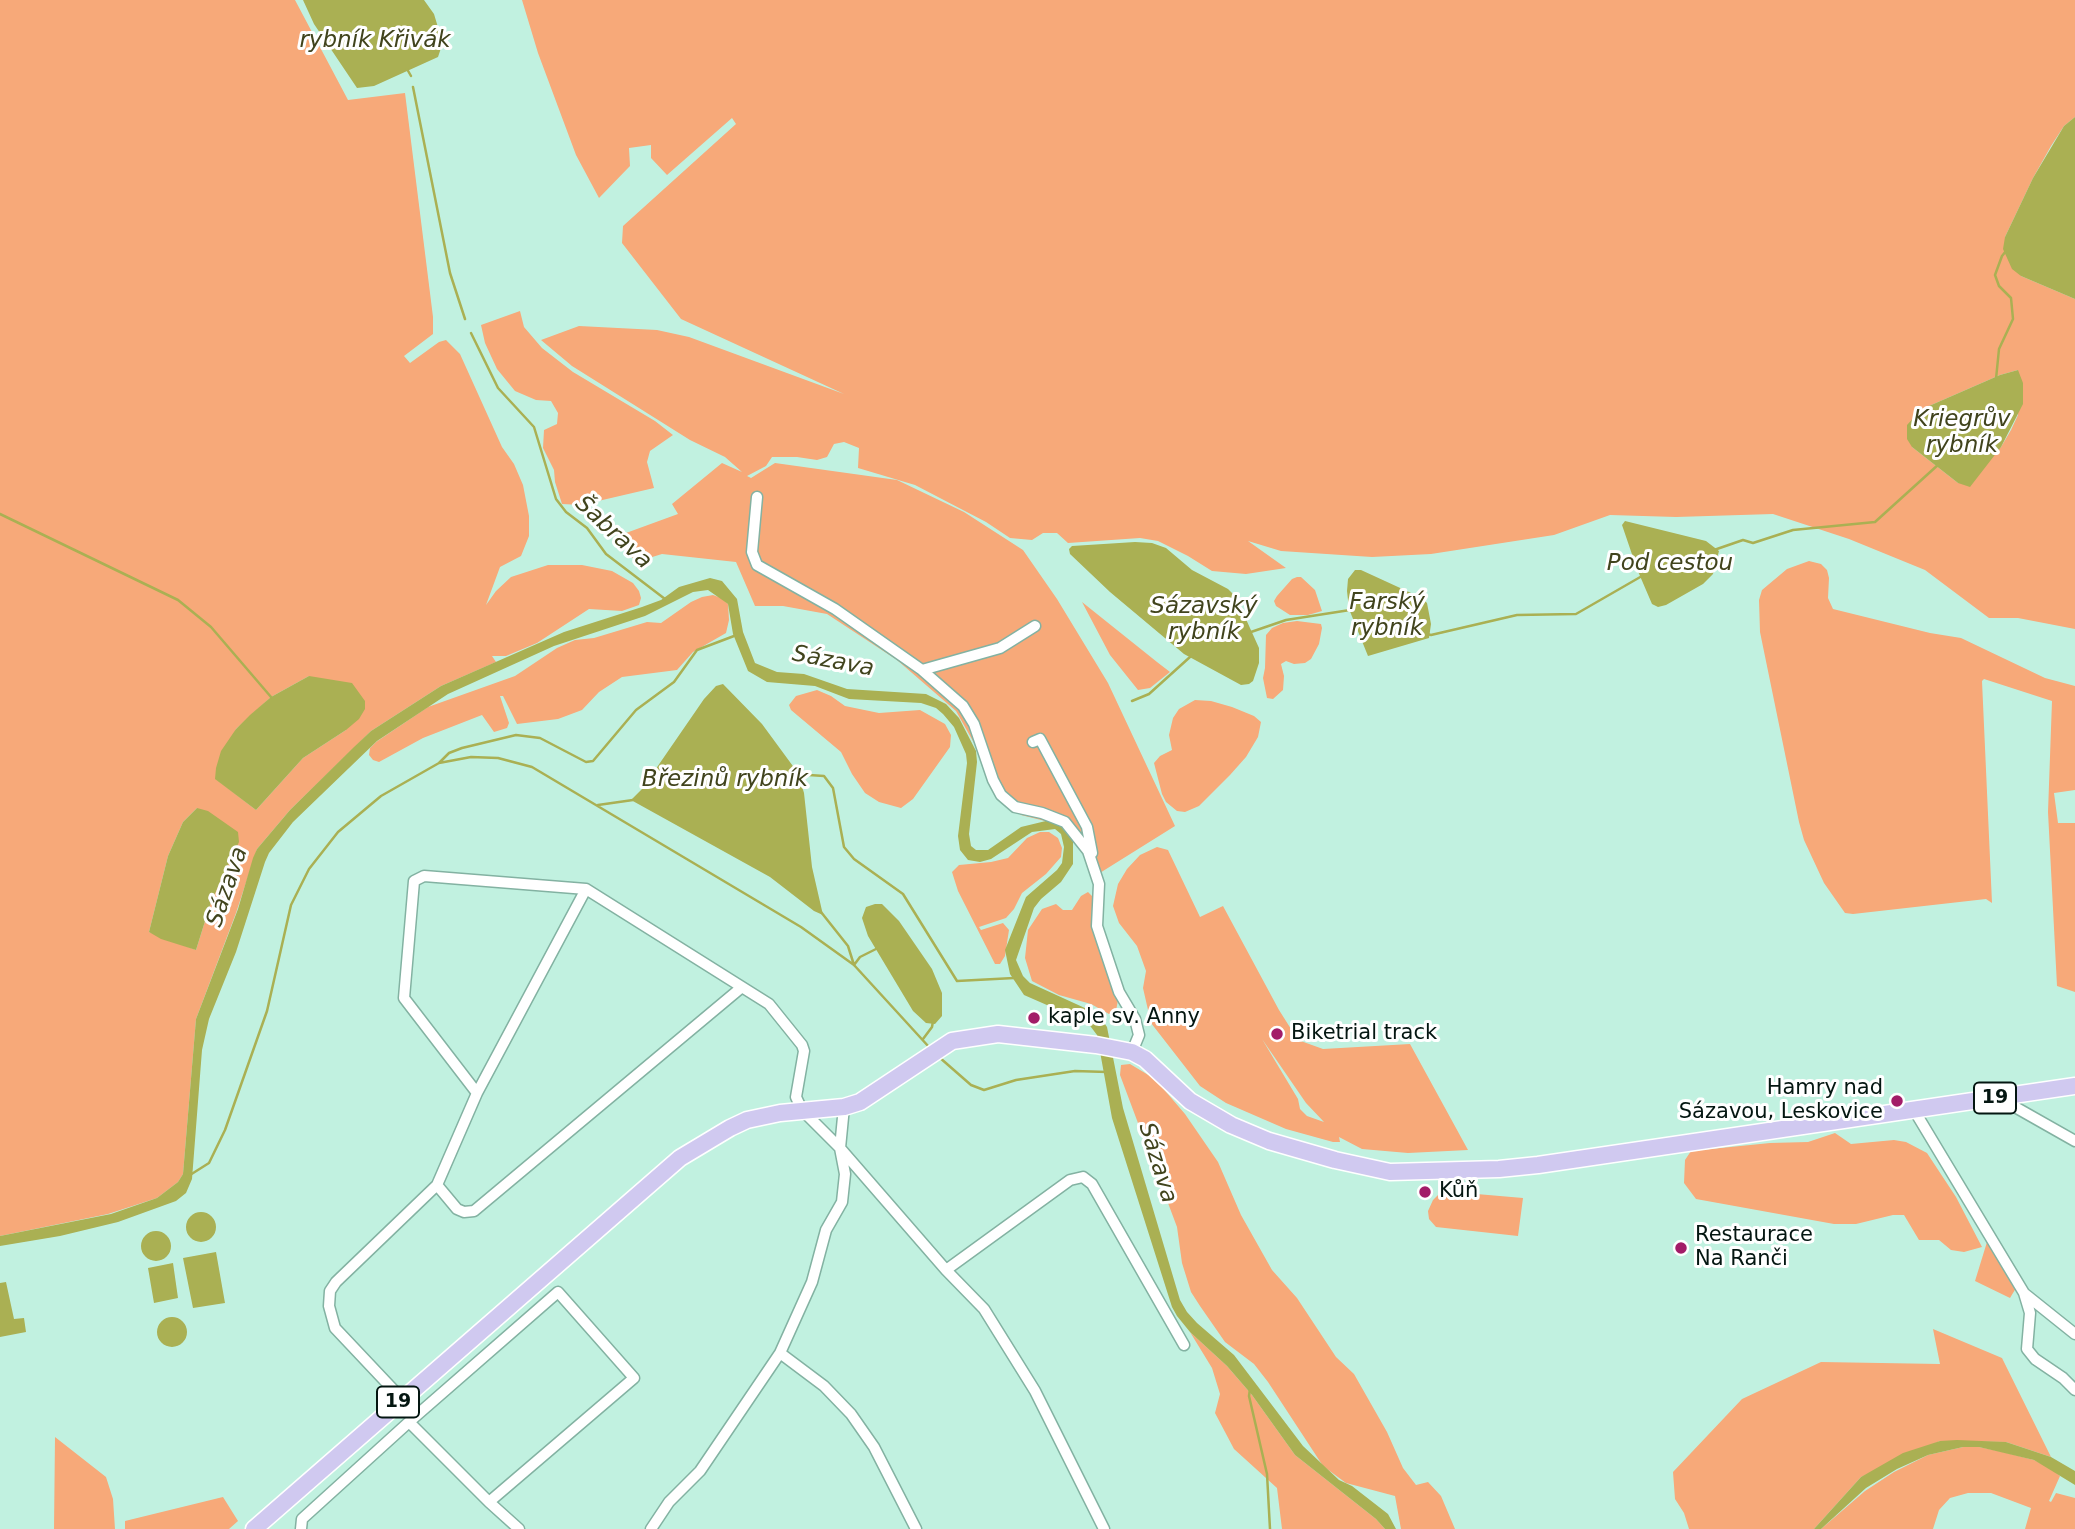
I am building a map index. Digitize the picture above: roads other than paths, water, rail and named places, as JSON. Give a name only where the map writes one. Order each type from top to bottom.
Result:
[{"type":"main road","name":"19","points":[[254,1529],[680,1158],[747,1120],[802,1110],[844,1107],[860,1102],[887,1086],[933,1051],[952,1041],[998,1034],[1096,1045],[1132,1052],[1145,1059],[1190,1101],[1231,1125],[1269,1141],[1390,1172],[1499,1169],[1538,1165],[2075,1086]]},
{"type":"street","points":[[757,497],[752,552],[757,565],[835,609],[922,670],[963,706],[974,724],[993,780],[1001,795],[1015,807],[1065,822],[1093,861]]},
{"type":"street","points":[[922,670],[1000,648],[1035,625]]},
{"type":"street","points":[[1033,742],[1040,739],[1087,827],[1099,884],[1097,926],[1119,992],[1135,1019],[1139,1035],[1132,1052]]},
{"type":"street","points":[[477,1093],[404,998],[414,881],[424,876],[586,889],[769,1004],[804,1051],[796,1097],[802,1110],[840,1147],[946,1270],[984,1309],[1035,1391],[1104,1529]]},
{"type":"street","points":[[402,1399],[335,1328],[329,1306],[330,1291],[335,1282],[437,1185],[477,1093],[586,889]]},
{"type":"street","points":[[437,1185],[457,1209],[464,1212],[474,1211],[743,987]]},
{"type":"street","points":[[2012,1095],[2015,1107],[2075,1141]]},
{"type":"street","points":[[651,1529],[669,1502],[699,1471],[780,1353],[811,1282],[826,1230],[842,1202],[845,1174],[840,1147],[844,1107]]},
{"type":"street","points":[[1914,1110],[2024,1293],[2030,1313],[2028,1349],[2035,1359],[2063,1378],[2075,1390]]},
{"type":"street","points":[[946,1270],[1070,1180],[1083,1177],[1092,1184],[1184,1345]]},
{"type":"street","points":[[301,1529],[302,1519],[558,1292],[634,1378],[489,1502]]},
{"type":"street","points":[[2024,1293],[2075,1334]]},
{"type":"street","points":[[780,1353],[824,1386],[851,1414],[874,1447],[916,1529]]},
{"type":"street","points":[[409,1422],[519,1529]]},
{"type":"water","name":"rybník Křivák","points":[[303,0],[424,0],[434,14],[440,34],[441,48],[438,57],[374,86],[357,88],[314,24]]},
{"type":"water","points":[[2075,117],[2075,299],[2021,276],[2012,269],[2003,249],[2005,237],[2033,178],[2064,126]]},
{"type":"water","name":"Kriegrův rybník","points":[[2018,370],[2023,383],[2023,404],[2001,447],[1970,487],[1958,483],[1912,447],[1907,439],[1907,425],[1917,414],[1929,406],[2000,375]]},
{"type":"water","name":"Pod cestou","points":[[1625,521],[1706,541],[1719,551],[1713,574],[1703,584],[1666,605],[1658,607],[1652,604],[1622,525]]},
{"type":"water","name":"Sázavský rybník","points":[[1152,543],[1166,548],[1192,570],[1228,589],[1236,597],[1259,648],[1259,663],[1253,681],[1241,685],[1184,654],[1110,592],[1070,554],[1069,549],[1072,546]]},
{"type":"water","name":"Farský rybník","points":[[1355,570],[1361,570],[1422,598],[1427,603],[1431,624],[1429,638],[1368,656],[1349,609],[1348,579]]},
{"type":"water","points":[[710,578],[722,581],[737,599],[743,632],[755,663],[777,672],[804,674],[847,689],[926,694],[946,704],[959,718],[976,751],[969,834],[971,846],[976,850],[988,850],[1021,827],[1050,820],[1059,822],[1073,840],[1073,864],[1061,882],[1034,908],[1016,960],[1023,976],[1030,983],[1098,1014],[1107,1027],[1123,1108],[1180,1300],[1187,1312],[1234,1355],[1303,1446],[1339,1480],[1352,1486],[1388,1514],[1396,1529],[1385,1529],[1295,1455],[1252,1395],[1177,1316],[1112,1118],[1097,1035],[1088,1023],[1024,995],[1010,974],[1005,950],[1026,897],[1062,863],[1064,847],[1061,834],[1055,829],[1032,832],[991,859],[980,862],[968,860],[960,850],[958,836],[966,754],[954,727],[943,714],[936,708],[921,703],[849,699],[815,686],[767,682],[748,671],[733,634],[728,604],[708,590],[693,592],[645,616],[554,646],[448,694],[377,741],[293,822],[265,862],[236,952],[209,1019],[202,1050],[192,1179],[186,1193],[176,1201],[118,1222],[60,1236],[0,1246],[0,1236],[111,1214],[157,1198],[178,1182],[183,1174],[196,1019],[238,909],[253,858],[257,849],[290,810],[371,731],[441,686],[564,632],[661,600],[679,587]]},
{"type":"water","points":[[309,676],[352,683],[365,701],[365,709],[359,719],[346,730],[303,758],[256,810],[215,779],[221,751],[236,729],[271,697]]},
{"type":"water","name":"Březinů rybník","points":[[723,684],[762,724],[798,773],[804,793],[812,867],[823,915],[770,877],[631,800],[642,789],[704,699],[716,686]]},
{"type":"water","points":[[197,808],[208,811],[238,832],[239,842],[211,902],[196,950],[161,939],[149,932],[168,856],[183,822]]},
{"type":"water","points":[[882,904],[899,921],[932,969],[942,993],[942,1016],[935,1024],[926,1023],[913,1011],[868,936],[862,918],[866,907]]},
{"type":"water","points":[[201,1212],[211,1217],[216,1227],[211,1237],[201,1242],[191,1237],[186,1227],[191,1217]]},
{"type":"water","points":[[156,1231],[166,1236],[171,1246],[166,1256],[156,1261],[146,1256],[141,1246],[146,1236]]},
{"type":"water","points":[[216,1252],[225,1303],[193,1308],[183,1258]]},
{"type":"water","points":[[173,1263],[178,1298],[154,1303],[148,1268]]},
{"type":"water","points":[[6,1282],[14,1319],[24,1318],[26,1332],[0,1337],[0,1283]]},
{"type":"water","points":[[172,1317],[182,1322],[187,1332],[182,1342],[172,1347],[162,1342],[157,1332],[162,1322]]},
{"type":"water","points":[[1940,1441],[2006,1442],[2051,1457],[2075,1471],[2075,1485],[2034,1460],[1979,1447],[1963,1447],[1928,1455],[1897,1469],[1866,1488],[1821,1529],[1814,1529],[1861,1477],[1903,1453]]},
{"type":"waterway","name":"Šabrava","points":[[407,69],[411,76]]},
{"type":"waterway","name":"Šabrava","points":[[413,87],[450,273],[465,319]]},
{"type":"waterway","points":[[1996,379],[1999,349],[2013,319],[2011,298],[1999,286],[1995,275],[2006,251]]},
{"type":"waterway","name":"Šabrava","points":[[471,333],[498,388],[534,427],[556,499],[566,512],[587,528],[606,554],[665,599]]},
{"type":"waterway","points":[[1714,550],[1743,540],[1753,543],[1793,530],[1875,522],[1939,464]]},
{"type":"waterway","points":[[0,514],[178,600],[211,627],[271,697]]},
{"type":"waterway","points":[[1427,634],[1517,615],[1576,614],[1642,576]]},
{"type":"waterway","points":[[1251,632],[1286,620],[1350,610]]},
{"type":"waterway","points":[[439,763],[449,753],[462,748],[516,735],[540,738],[586,762],[593,761],[636,710],[674,682],[697,650],[734,636]]},
{"type":"waterway","points":[[1132,701],[1149,694],[1190,657]]},
{"type":"waterway","points":[[190,1175],[209,1163],[225,1130],[267,1011],[291,905],[309,869],[338,832],[381,796],[439,763],[471,757],[498,758],[532,767],[801,927],[854,965],[929,1047]]},
{"type":"waterway","points":[[794,774],[824,776],[833,788],[844,847],[854,859],[903,894],[957,981],[1014,978]]},
{"type":"waterway","points":[[598,805],[633,800]]},
{"type":"waterway","points":[[821,912],[848,946],[854,965]]},
{"type":"waterway","points":[[854,965],[860,957],[876,949]]},
{"type":"waterway","points":[[923,1039],[933,1021]]},
{"type":"waterway","points":[[939,1057],[971,1085],[984,1090],[1016,1080],[1075,1071],[1107,1072]]},
{"type":"waterway","points":[[1250,1389],[1249,1396],[1267,1474],[1270,1529]]},
{"type":"place","name":"kaple sv. Anny","points":[[1034,1018]]},
{"type":"place","name":"Biketrial track","points":[[1277,1034]]},
{"type":"place","name":"Hamry nad Sázavou, Leskovice","points":[[1897,1101]]},
{"type":"place","name":"Kůň","points":[[1425,1192]]},
{"type":"place","name":"Restaurace Na Ranči","points":[[1681,1248]]},
{"type":"water label","name":"Sázava","points":[[833,662]]},
{"type":"water label","name":"Sázava","points":[[228,887]]},
{"type":"water label","name":"Sázava","points":[[1157,1163]]}]
